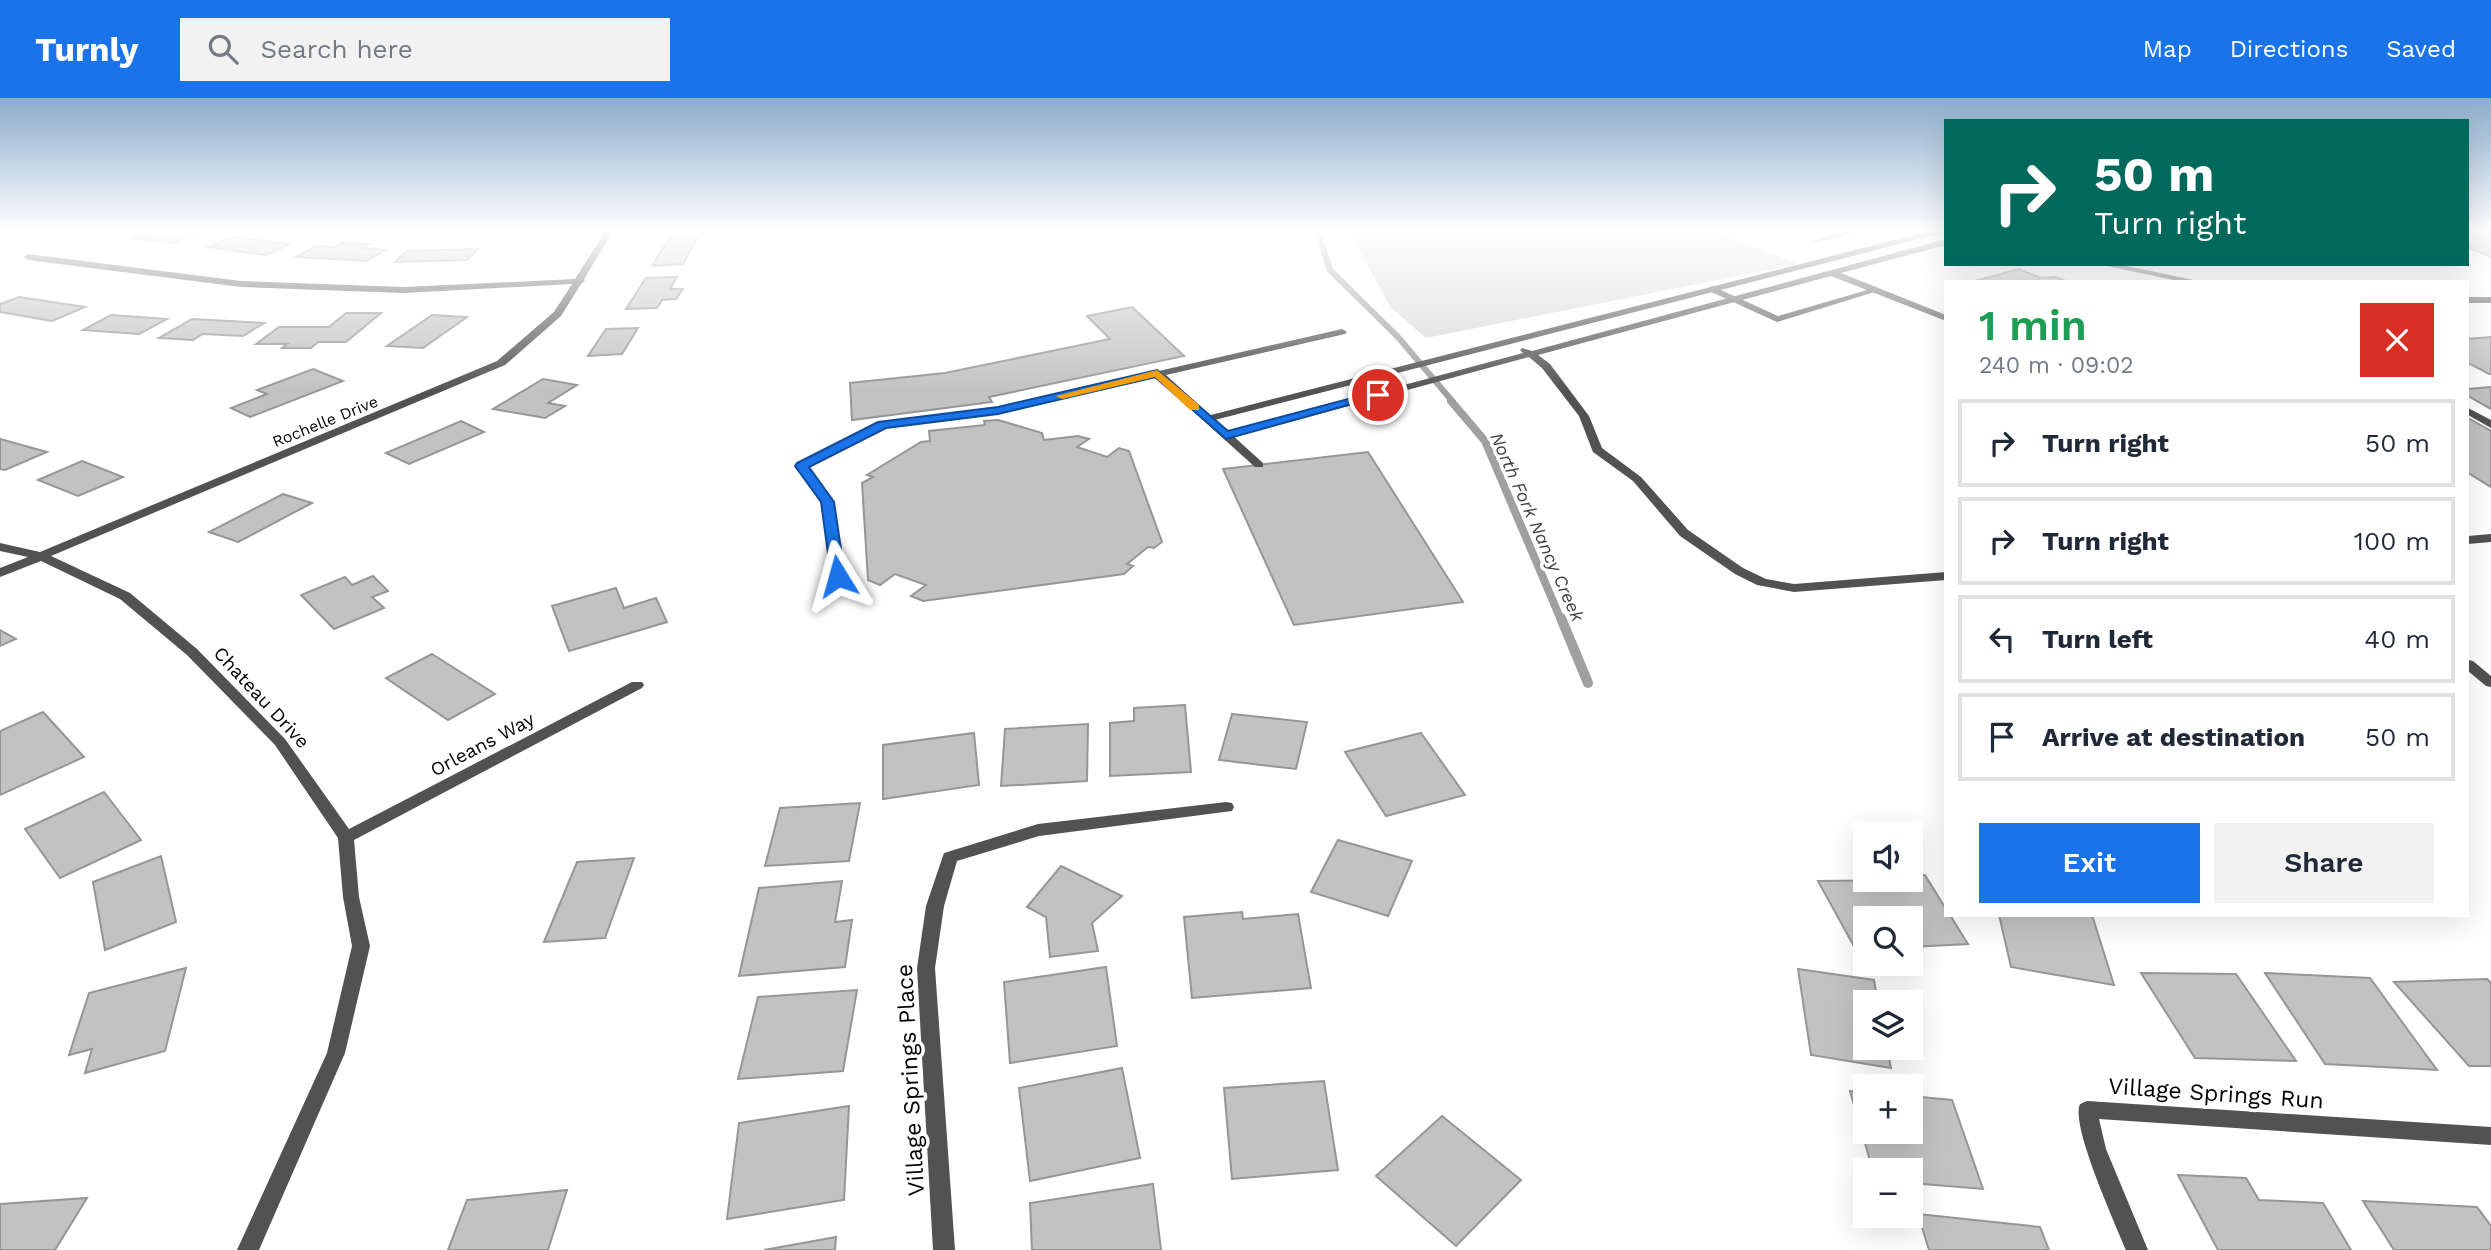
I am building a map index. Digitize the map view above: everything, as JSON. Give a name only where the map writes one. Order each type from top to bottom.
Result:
[{"type":"street","points":[[239,284],[404,290],[527,284]]},
{"type":"street","name":"Rochelle Drive","points":[[0,573],[501,363],[558,314],[579,284]]},
{"type":"street","points":[[1207,419],[1732,284]]},
{"type":"street","points":[[1226,436],[1791,284]]},
{"type":"street","points":[[1857,284],[1944,317]]},
{"type":"street","points":[[1712,289],[1777,319],[1874,291]]},
{"type":"street","points":[[2469,300],[2491,300]]},
{"type":"street","points":[[838,576],[828,502],[802,466],[883,424],[998,411],[1342,332]]},
{"type":"street","points":[[1510,340],[1531,354],[1554,376],[1584,416],[1597,450],[1637,479],[1684,533],[1739,571],[1762,582],[1794,588],[1944,576]]},
{"type":"street","points":[[1157,373],[1259,465]]},
{"type":"street","points":[[2469,412],[2491,425]]},
{"type":"street","points":[[2469,540],[2491,538]]},
{"type":"street","name":"Chateau Drive","points":[[0,547],[41,556],[125,596],[192,652],[280,742],[346,837]]},
{"type":"street","points":[[2469,665],[2491,683]]},
{"type":"street","name":"Orleans Way","points":[[346,837],[637,685]]},
{"type":"street","name":"Village Springs Place","points":[[944,1250],[926,968],[935,906],[950,857],[1038,830],[1226,807]]},
{"type":"street","points":[[248,1250],[336,1053],[361,946],[351,897],[346,837]]},
{"type":"street","name":"Village Springs Run","points":[[2137,1250],[2096,1149],[2087,1110],[2491,1136]]},
{"type":"shaded area","points":[[1378,284],[1699,284],[1426,338],[1391,308]]},
{"type":"building","points":[[642,284],[673,284],[670,289],[683,289],[676,299],[662,300],[657,308],[626,309]]},
{"type":"building","points":[[19,297],[85,307],[52,321],[0,312],[0,304]]},
{"type":"building","points":[[1132,307],[1184,356],[989,397],[992,402],[852,420],[850,383],[945,373],[1110,339],[1087,316]]},
{"type":"building","points":[[346,313],[381,313],[346,342],[318,342],[311,348],[282,348],[287,344],[256,344],[279,327],[329,327]]},
{"type":"building","points":[[111,315],[167,319],[139,334],[83,330]]},
{"type":"building","points":[[432,315],[467,317],[423,348],[387,346]]},
{"type":"building","points":[[192,319],[264,323],[243,336],[203,334],[193,340],[159,338]]},
{"type":"building","points":[[638,328],[622,354],[588,356],[606,329]]},
{"type":"building","points":[[2491,337],[2491,374],[2469,364],[2469,339]]},
{"type":"building","points":[[313,369],[343,381],[250,417],[231,408],[267,394],[257,390]]},
{"type":"building","points":[[543,379],[577,385],[548,403],[565,406],[545,418],[493,409]]},
{"type":"building","points":[[2491,387],[2491,409],[2469,397],[2469,389]]},
{"type":"building","points":[[2469,419],[2491,431],[2491,487],[2469,474]]},
{"type":"building","points":[[998,420],[1042,433],[1044,440],[1078,436],[1089,439],[1077,447],[1107,457],[1119,448],[1129,451],[1162,542],[1154,548],[1148,547],[1127,564],[1133,566],[1124,574],[923,601],[911,596],[926,585],[895,574],[880,585],[868,580],[862,483],[873,477],[867,475],[921,442],[930,441],[929,431],[985,425],[984,421]]},
{"type":"building","points":[[461,421],[484,432],[409,464],[386,453]]},
{"type":"building","points":[[0,439],[47,452],[5,470],[0,469]]},
{"type":"building","points":[[1368,452],[1463,602],[1294,625],[1223,469]]},
{"type":"building","points":[[82,461],[123,477],[78,496],[38,480]]},
{"type":"building","points":[[283,494],[312,503],[238,542],[209,532]]},
{"type":"building","points":[[373,576],[388,591],[372,597],[384,608],[334,629],[301,595],[345,577],[352,585]]},
{"type":"building","points":[[616,588],[624,608],[656,598],[667,622],[569,651],[552,606]]},
{"type":"building","points":[[0,630],[16,639],[0,646]]},
{"type":"building","points":[[432,654],[495,694],[448,720],[386,678]]},
{"type":"building","points":[[1185,705],[1191,772],[1110,776],[1110,723],[1134,721],[1134,708]]},
{"type":"building","points":[[43,712],[84,757],[0,795],[0,731]]},
{"type":"building","points":[[1232,714],[1307,722],[1296,769],[1219,760]]},
{"type":"building","points":[[1088,724],[1087,781],[1001,786],[1005,729]]},
{"type":"building","points":[[974,733],[979,785],[883,799],[883,745]]},
{"type":"building","points":[[1421,733],[1465,795],[1386,816],[1345,752]]},
{"type":"building","points":[[104,792],[141,840],[60,878],[25,829]]},
{"type":"building","points":[[860,803],[849,861],[765,866],[780,808]]},
{"type":"building","points":[[1338,840],[1412,861],[1388,916],[1311,892]]},
{"type":"building","points":[[161,856],[176,922],[105,950],[93,882]]},
{"type":"building","points":[[634,858],[605,938],[544,942],[577,862]]},
{"type":"building","points":[[1061,866],[1122,896],[1092,923],[1098,951],[1050,957],[1046,917],[1027,907]]},
{"type":"building","points":[[1925,875],[1944,906],[1944,917],[1951,917],[1968,944],[1923,946],[1923,906],[1853,906],[1853,945],[1818,881],[1853,881],[1853,892],[1923,892]]},
{"type":"building","points":[[842,881],[835,922],[852,920],[845,967],[739,976],[759,888]]},
{"type":"building","points":[[1242,912],[1243,919],[1298,914],[1311,988],[1192,998],[1184,917]]},
{"type":"building","points":[[1999,917],[2093,917],[2114,985],[2011,967]]},
{"type":"building","points":[[1106,967],[1117,1046],[1010,1063],[1004,982]]},
{"type":"building","points":[[186,968],[165,1051],[85,1073],[92,1049],[69,1055],[89,993]]},
{"type":"building","points":[[1798,969],[1874,980],[1876,990],[1853,990],[1853,1060],[1889,1060],[1891,1068],[1811,1055]]},
{"type":"building","points":[[2141,973],[2236,974],[2296,1061],[2195,1058]]},
{"type":"building","points":[[2265,973],[2370,978],[2437,1070],[2325,1064]]},
{"type":"building","points":[[2487,979],[2491,983],[2491,1066],[2469,1066],[2394,982]]},
{"type":"building","points":[[857,990],[843,1071],[738,1079],[758,997]]},
{"type":"building","points":[[1122,1068],[1140,1158],[1030,1181],[1019,1088]]},
{"type":"building","points":[[1324,1081],[1338,1170],[1232,1179],[1224,1088]]},
{"type":"building","points":[[1923,1097],[1952,1100],[1983,1189],[1923,1184],[1923,1158],[1869,1158],[1865,1144],[1923,1144]]},
{"type":"building","points":[[849,1106],[844,1200],[727,1219],[739,1123]]},
{"type":"building","points":[[1442,1116],[1521,1180],[1456,1246],[1376,1176]]},
{"type":"building","points":[[2178,1175],[2246,1178],[2259,1200],[2323,1203],[2351,1250],[2218,1250]]},
{"type":"building","points":[[1153,1184],[1161,1250],[1032,1250],[1030,1203]]},
{"type":"building","points":[[567,1190],[548,1250],[448,1250],[467,1200]]},
{"type":"building","points":[[87,1198],[55,1250],[0,1250],[0,1204]]},
{"type":"building","points":[[2363,1201],[2477,1207],[2491,1226],[2491,1250],[2394,1250]]},
{"type":"building","points":[[1923,1215],[2040,1227],[2049,1250],[1929,1250],[1922,1228]]},
{"type":"building","points":[[836,1237],[835,1250],[764,1250]]},
{"type":"waterway","name":"North Fork Nancy Creek","points":[[1344,284],[1398,337],[1453,402]]},
{"type":"waterway","name":"North Fork Nancy Creek","points":[[1451,401],[1485,441],[1561,620]]},
{"type":"waterway","name":"North Fork Nancy Creek","points":[[1561,618],[1588,683]]},
{"type":"slow traffic","points":[[1062,396],[1157,373],[1195,407]]},
{"type":"route","points":[[838,576],[828,502],[802,466],[883,424],[998,411],[1157,373],[1226,436],[1378,395]]}]
